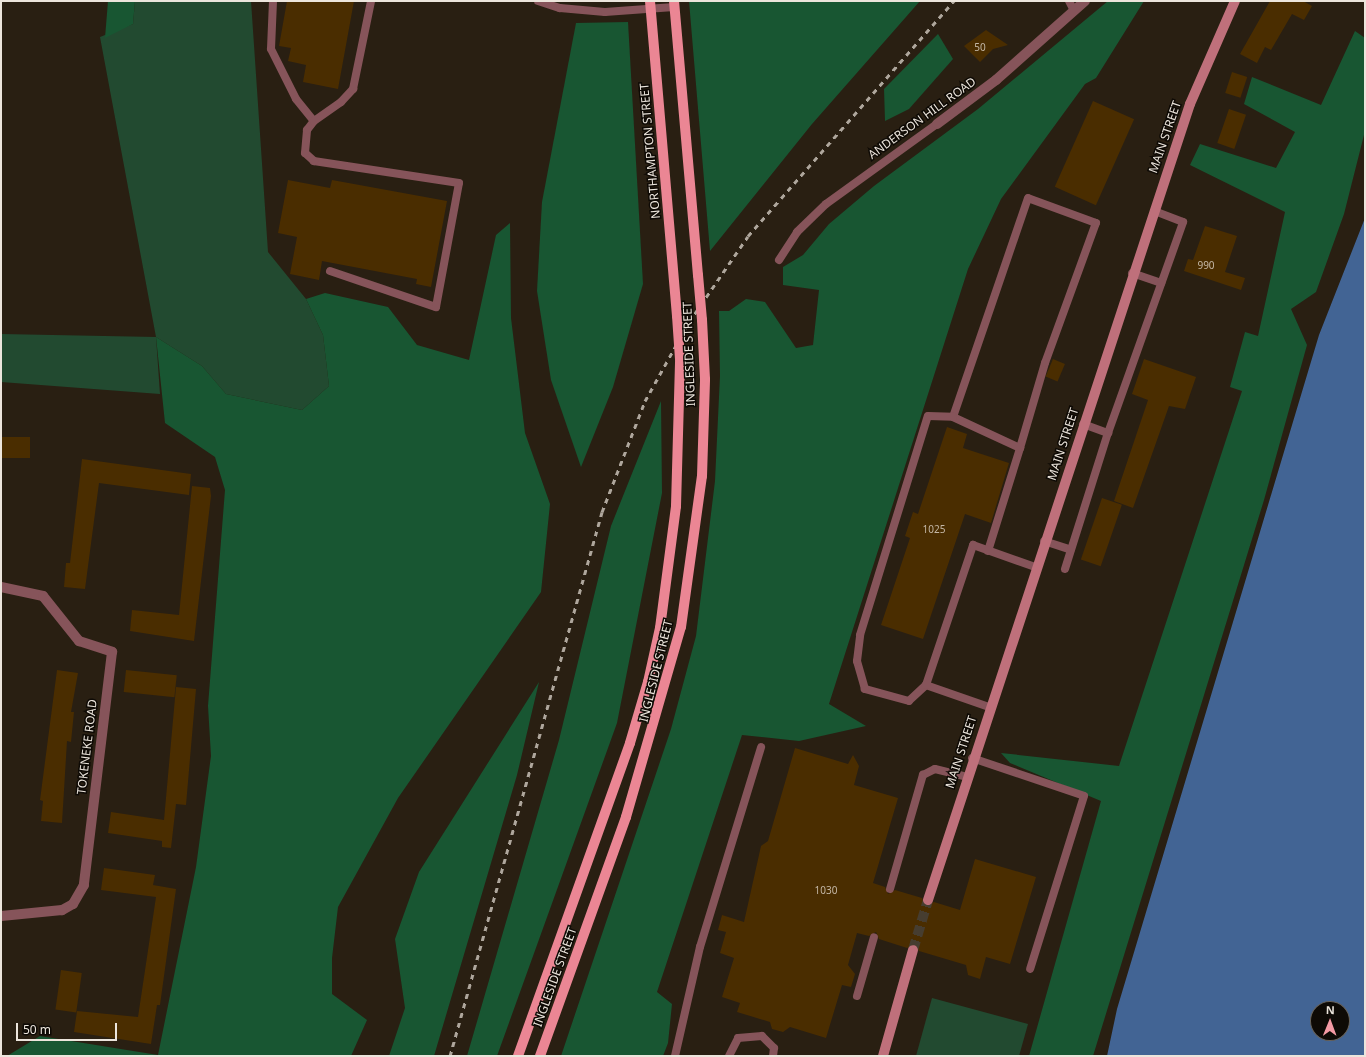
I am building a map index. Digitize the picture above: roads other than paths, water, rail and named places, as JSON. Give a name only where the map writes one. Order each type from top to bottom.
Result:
[{"type":"main road","name":"MAIN STREET","points":[[928,900],[972,758],[1132,273],[1190,104],[1235,1]]},
{"type":"main road","name":"INGLESIDE STREET","points":[[540,1056],[626,817],[681,627],[702,476],[705,379],[702,320],[674,4]]},
{"type":"main road","name":"NORTHAMPTON STREET","points":[[650,5],[676,298]]},
{"type":"main road","name":"INGLESIDE STREET","points":[[518,1056],[630,743],[651,666],[669,570],[676,506],[680,359],[676,298]]},
{"type":"main road","points":[[883,1056],[913,950]]},
{"type":"street","name":"ANDERSON HILL ROAD","points":[[937,124],[996,80],[1085,1]]},
{"type":"street","name":"TOKENEKE ROAD","points":[[1,587],[43,596],[79,641],[112,652],[90,850],[81,894],[62,910],[1,916]]},
{"type":"lane","points":[[273,1],[271,49],[296,99],[314,121]]},
{"type":"lane","points":[[330,271],[436,306],[458,183],[314,161],[305,153],[304,144],[314,121],[342,102],[353,89],[371,1]]},
{"type":"lane","points":[[538,1],[571,9],[674,4]]},
{"type":"lane","points":[[1069,1],[1074,10]]},
{"type":"lane","name":"ANDERSON HILL ROAD","points":[[779,260],[797,232],[826,204],[937,124]]},
{"type":"lane","points":[[953,417],[1028,198],[1096,223],[1045,363],[988,551]]},
{"type":"lane","points":[[1065,569],[1108,433],[1183,222],[1154,210]]},
{"type":"lane","points":[[1132,273],[1161,284]]},
{"type":"lane","points":[[1020,448],[953,417],[928,416],[860,635],[857,662],[865,689],[909,701],[926,685],[973,545],[1035,567]]},
{"type":"lane","points":[[1083,424],[1108,433]]},
{"type":"lane","points":[[1044,541],[1071,550]]},
{"type":"lane","points":[[926,685],[989,707]]},
{"type":"lane","points":[[675,1056],[700,947],[761,747]]},
{"type":"lane","points":[[972,758],[1084,796],[1030,969]]},
{"type":"lane","points":[[890,888],[923,775],[935,769],[966,777]]},
{"type":"lane","points":[[857,996],[874,937]]},
{"type":"lane","points":[[730,1056],[738,1038],[762,1036],[774,1048],[773,1056]]},
{"type":"water","points":[[1365,218],[1365,1056],[1107,1056],[1117,1009],[1319,335]]},
{"type":"tunnel","points":[[913,950],[928,900]]},
{"type":"railway","points":[[450,1056],[602,512],[645,401],[689,322],[748,236],[954,1]]}]
